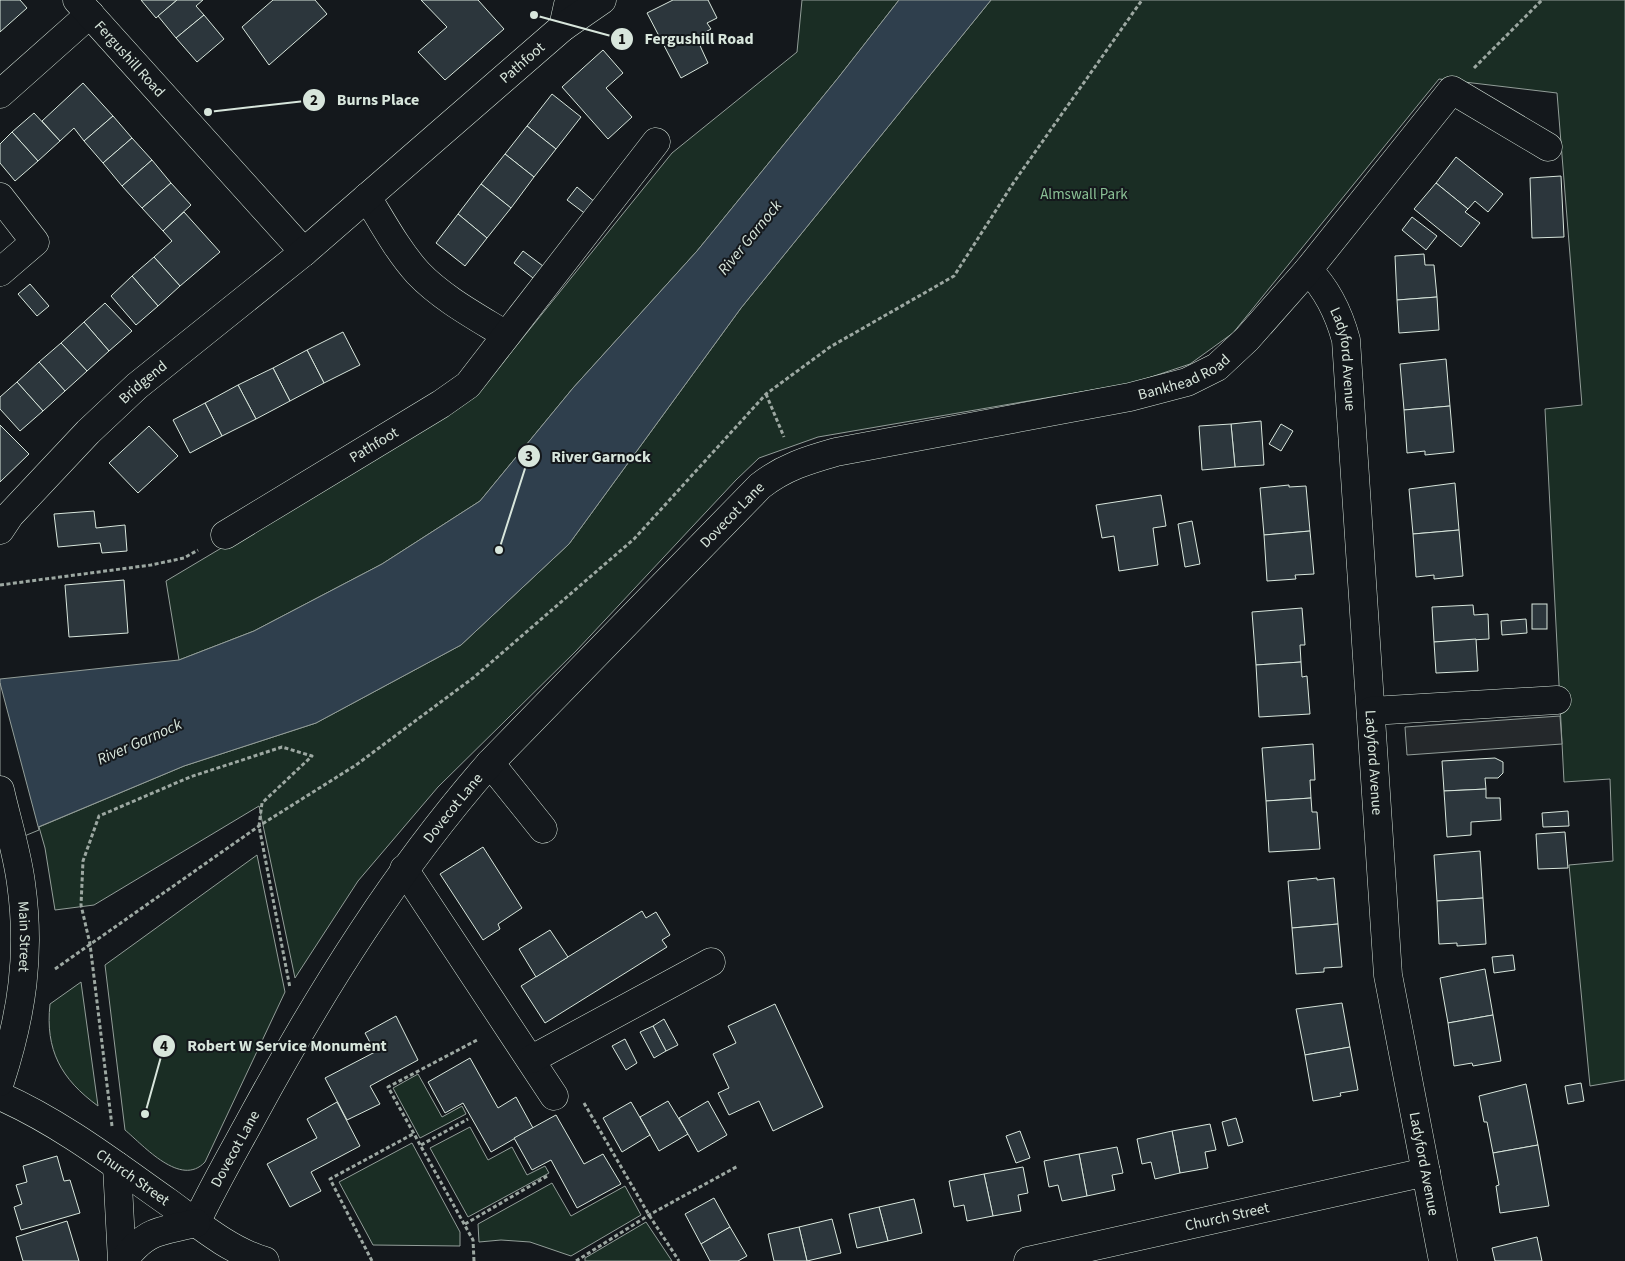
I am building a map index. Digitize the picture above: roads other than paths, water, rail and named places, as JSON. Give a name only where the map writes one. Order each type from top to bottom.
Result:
[{"type":"street","points":[[563,27],[569,0]]},
{"type":"street","name":"Pathfoot","points":[[304,252],[563,27],[602,0]]},
{"type":"street","points":[[0,94],[83,7]]},
{"type":"street","name":"Fergushill Road","points":[[83,7],[304,252]]},
{"type":"street","name":"Bankhead Road","points":[[796,464],[836,452],[1130,397],[1186,382],[1217,367],[1247,339],[1308,270],[1452,90],[1548,147]]},
{"type":"street","name":"Pathfoot","points":[[225,535],[441,404],[468,385],[656,142]]},
{"type":"street","points":[[0,197],[35,242],[0,272]]},
{"type":"street","points":[[367,197],[401,251],[419,274],[451,300],[506,336]]},
{"type":"street","name":"Bridgend","points":[[0,530],[10,515],[88,432],[137,386],[304,252]]},
{"type":"street","name":"Ladyford Avenue","points":[[1308,270],[1320,282],[1340,318],[1346,340],[1388,975],[1443,1261]]},
{"type":"street","name":"Dovecot Lane","points":[[196,1223],[298,1033],[404,869],[449,809],[490,763],[760,486],[777,473],[796,464]]},
{"type":"street","points":[[1371,711],[1557,700]]},
{"type":"street","points":[[490,763],[543,829]]},
{"type":"street","name":"Main Street","points":[[0,790],[21,881],[26,922],[23,993],[12,1044],[0,1082]]},
{"type":"street","points":[[404,869],[506,1025],[532,1059],[554,1096]]},
{"type":"street","points":[[532,1059],[711,962]]},
{"type":"street","name":"Church Street","points":[[0,1096],[58,1126],[196,1223],[248,1256],[265,1261]]},
{"type":"street","points":[[117,1166],[122,1261]]},
{"type":"street","name":"Church Street","points":[[1028,1261],[1099,1253],[1426,1172]]},
{"type":"street","points":[[122,1261],[134,1245],[148,1234],[196,1223]]},
{"type":"water","points":[[899,0],[991,0],[741,308],[569,544],[461,645],[316,723],[184,766],[0,843],[0,679],[179,660],[254,631],[382,564],[480,501],[573,388],[697,251]]},
{"type":"place","name":"Fergushill Road","points":[[534,15]]},
{"type":"place","name":"Burns Place","points":[[208,112]]},
{"type":"place","name":"River Garnock","points":[[499,550]]},
{"type":"place","name":"Robert W Service Monument","points":[[145,1114]]},
{"type":"park label","name":"Almswall Park","points":[[1084,194]]}]
